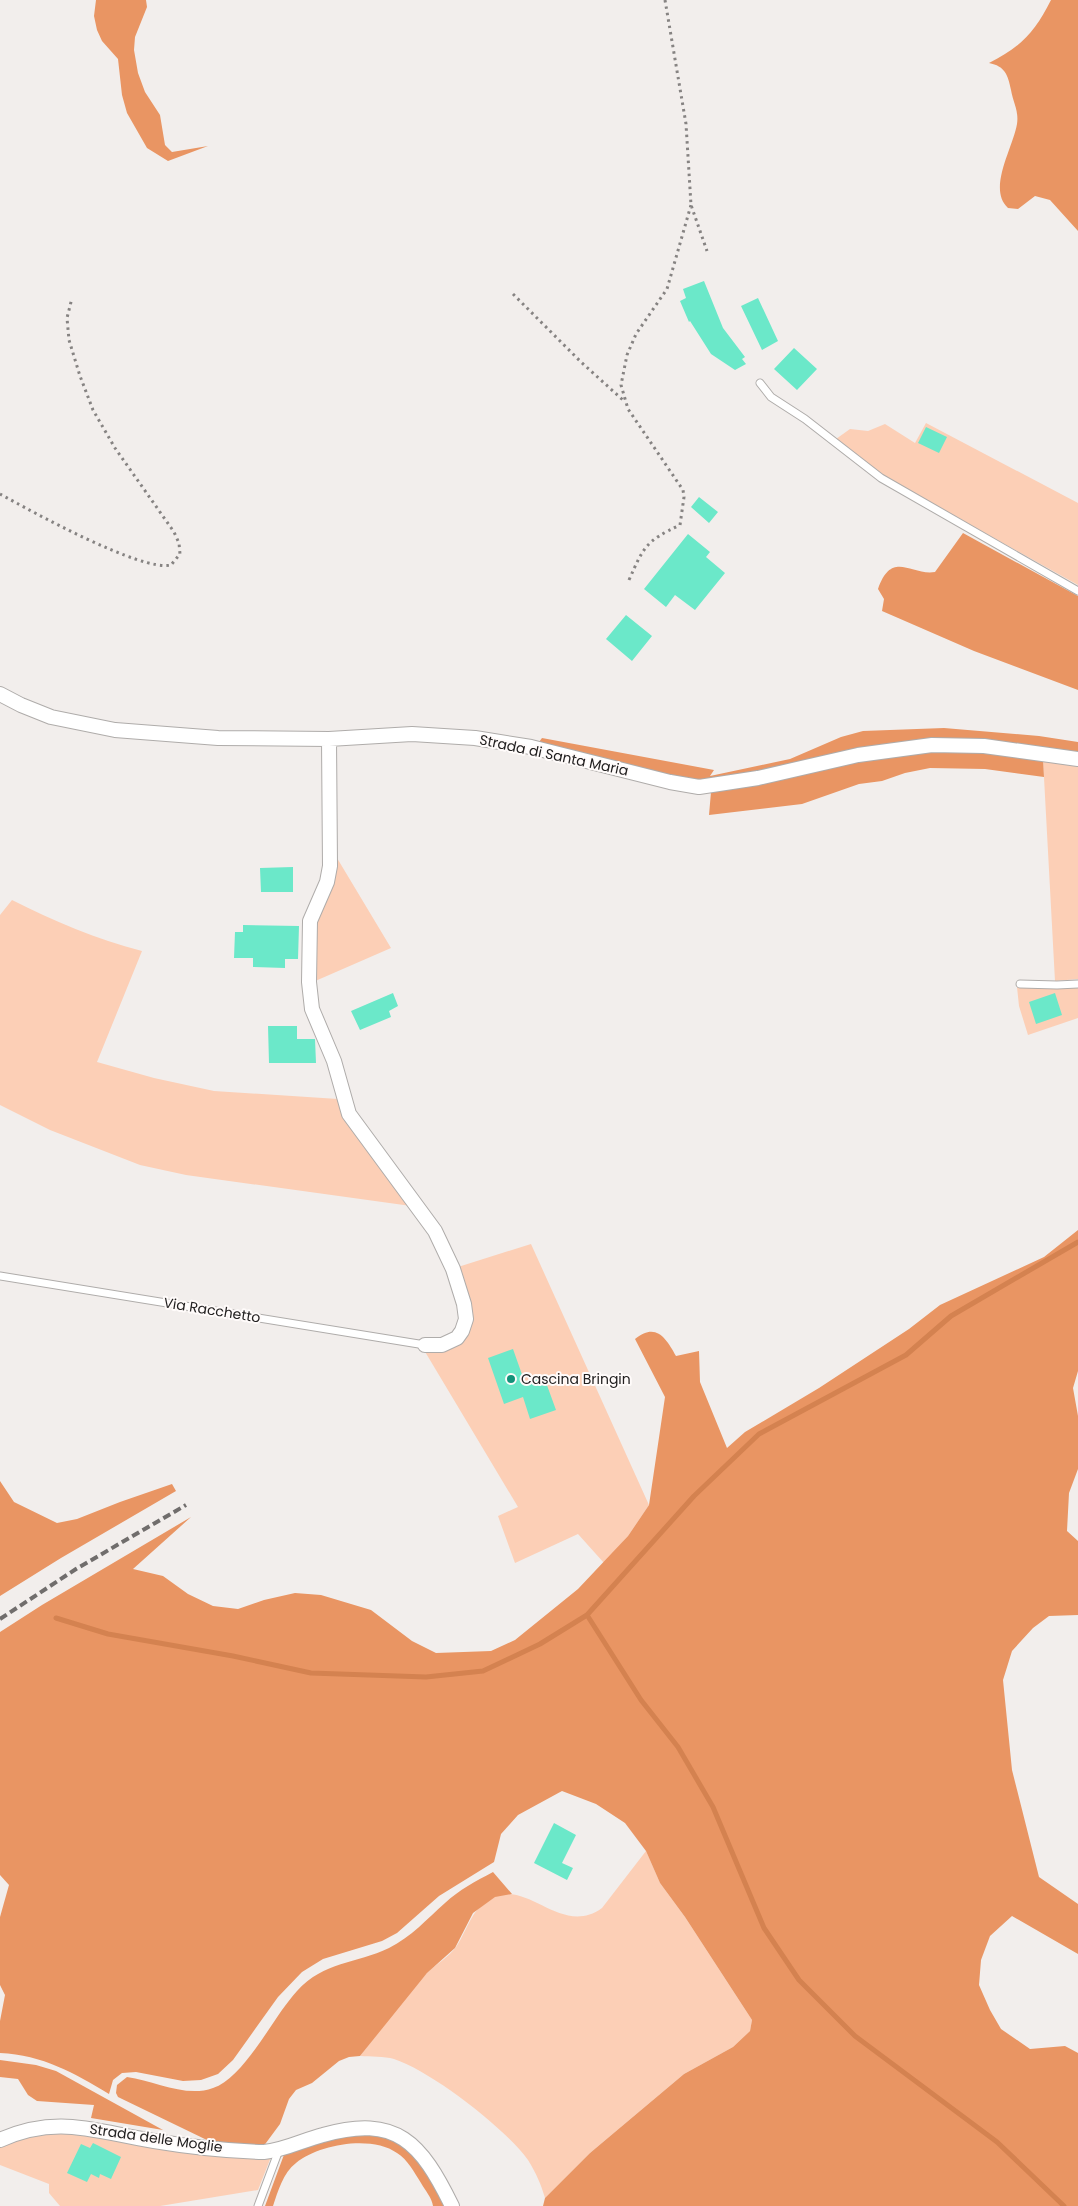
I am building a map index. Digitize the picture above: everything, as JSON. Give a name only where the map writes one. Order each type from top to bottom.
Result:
[{"type":"street","name":"Strada di Santa Maria","points":[[0,694],[21,706],[51,717],[115,730],[201,737],[329,739],[412,734],[484,739],[531,747],[670,782],[704,788],[758,778],[858,755],[932,745],[984,746],[1078,759]]},
{"type":"street","points":[[329,739],[330,866],[327,882],[310,921],[311,1006],[334,1061],[349,1114],[434,1231],[457,1279],[466,1315],[462,1331],[449,1344],[438,1346],[425,1345]]},
{"type":"street","name":"Strada delle Moglie","points":[[0,2140],[30,2130],[74,2127],[171,2143],[252,2152],[280,2150],[324,2134],[365,2128],[384,2129],[404,2139],[417,2151],[436,2177],[452,2206]]},
{"type":"lane","points":[[760,383],[771,397],[805,419],[881,478],[1078,591]]},
{"type":"lane","points":[[1020,984],[1078,984]]},
{"type":"lane","name":"Via Racchetto","points":[[0,1276],[425,1345]]},
{"type":"lane","points":[[258,2206],[280,2150]]},
{"type":"path","points":[[665,0],[686,124],[691,206],[706,251]]},
{"type":"path","points":[[625,401],[621,385],[627,355],[636,334],[667,289],[691,206]]},
{"type":"path","points":[[513,294],[581,362],[625,401],[681,487],[684,497],[680,525],[657,535],[644,547],[629,580]]},
{"type":"path","points":[[0,494],[95,543],[150,564],[172,565],[180,554],[180,546],[174,532],[115,448],[91,406],[69,340],[68,318],[72,298]]},
{"type":"shaded area","points":[[96,0],[146,0],[147,7],[135,37],[134,50],[138,73],[145,92],[160,115],[165,145],[172,152],[208,146],[168,161],[147,148],[127,113],[122,95],[118,59],[102,41],[97,30],[94,16]]},
{"type":"shaded area","points":[[1051,0],[1078,0],[1078,231],[1050,200],[1035,196],[1018,209],[1008,208],[1002,200],[1000,190],[1003,168],[1015,134],[1017,115],[1005,72],[999,66],[989,63],[1010,51],[1026,38],[1039,21]]},
{"type":"shaded area","points":[[926,423],[1078,503],[1078,585],[885,477],[836,439],[850,429],[868,431],[885,424],[915,443]]},
{"type":"shaded area","points":[[963,533],[1078,596],[1078,690],[974,651],[882,611],[884,599],[878,589],[883,577],[889,570],[903,567],[935,572]]},
{"type":"shaded area","points":[[944,728],[1039,736],[1078,742],[1078,754],[981,741],[696,782],[539,742],[542,738],[714,770],[710,776],[790,759],[841,737],[863,731]]},
{"type":"shaded area","points":[[962,750],[1043,759],[1044,777],[985,769],[930,768],[905,773],[882,781],[859,784],[802,804],[709,815],[711,792],[839,764],[890,755],[916,751]]},
{"type":"shaded area","points":[[1043,759],[1078,763],[1078,979],[1055,981]]},
{"type":"shaded area","points":[[337,858],[391,948],[313,982],[314,927]]},
{"type":"shaded area","points":[[12,900],[76,929],[142,951],[97,1062],[154,1078],[214,1091],[338,1099],[411,1206],[186,1175],[140,1165],[50,1130],[0,1105],[0,915]]},
{"type":"shaded area","points":[[1017,987],[1057,989],[1078,987],[1078,1018],[1028,1035],[1019,1006]]},
{"type":"shaded area","points":[[1078,1230],[1078,1371],[1073,1388],[1078,1416],[1078,1469],[1069,1493],[1067,1531],[1078,1541],[1078,1615],[1049,1616],[1033,1628],[1012,1651],[1003,1680],[1012,1770],[1039,1877],[1078,1904],[1078,1954],[1012,1916],[990,1936],[981,1960],[979,1985],[1001,2029],[1030,2049],[1065,2046],[1078,2053],[1078,2206],[543,2206],[545,2198],[590,2153],[684,2074],[733,2047],[750,2031],[752,2020],[685,1917],[660,1883],[646,1851],[625,1823],[596,1804],[562,1791],[518,1815],[501,1834],[494,1862],[439,1896],[397,1933],[382,1941],[323,1959],[302,1972],[278,1997],[233,2060],[218,2074],[201,2080],[183,2081],[136,2072],[122,2073],[113,2080],[109,2094],[58,2066],[30,2057],[0,2053],[0,2021],[5,1995],[0,1985],[0,1917],[9,1885],[0,1875],[0,1632],[191,1517],[133,1569],[163,1576],[188,1594],[213,1606],[238,1609],[264,1600],[295,1593],[321,1595],[371,1610],[412,1641],[436,1653],[491,1651],[515,1640],[578,1589],[628,1536],[649,1505],[665,1397],[635,1339],[642,1334],[655,1332],[664,1338],[676,1356],[699,1351],[700,1382],[727,1448],[745,1432],[819,1388],[909,1329],[940,1305],[1044,1257]]},
{"type":"shaded area","points":[[531,1244],[649,1505],[628,1536],[604,1563],[578,1534],[515,1563],[498,1516],[518,1507],[424,1350],[461,1341],[458,1267]]},
{"type":"shaded area","points":[[0,1481],[14,1502],[57,1523],[77,1519],[172,1484],[176,1491],[0,1596]]},
{"type":"shaded area","points":[[646,1851],[660,1883],[685,1917],[752,2020],[750,2031],[733,2047],[684,2074],[590,2153],[545,2198],[528,2160],[503,2132],[466,2102],[409,2065],[390,2058],[360,2056],[418,1983],[453,1951],[475,1913],[486,1902],[494,1897],[507,1894],[520,1896],[559,1913],[573,1916],[587,1915],[602,1908]]},
{"type":"shaded area","points":[[493,1872],[512,1894],[495,1897],[473,1913],[455,1948],[427,1973],[360,2056],[349,2057],[339,2061],[312,2083],[296,2090],[289,2099],[280,2124],[263,2147],[211,2142],[118,2097],[116,2093],[117,2085],[127,2077],[170,2088],[192,2091],[203,2091],[225,2082],[247,2059],[288,2002],[307,1981],[329,1968],[377,1953],[397,1944],[456,1894]]},
{"type":"shaded area","points":[[0,2060],[36,2065],[56,2071],[163,2130],[91,2118],[94,2105],[37,2101],[28,2095],[18,2079],[0,2077]]},
{"type":"shaded area","points":[[70,2131],[271,2157],[258,2190],[160,2206],[60,2206],[49,2193],[49,2184],[0,2165],[0,2145],[32,2134]]},
{"type":"shaded area","points":[[358,2132],[391,2136],[419,2159],[447,2206],[433,2206],[430,2197],[413,2171],[397,2153],[386,2147],[360,2143],[331,2147],[306,2156],[291,2167],[273,2206],[265,2206],[285,2152]]},
{"type":"building","points":[[704,281],[723,328],[745,357],[742,359],[746,364],[735,370],[711,354],[689,322],[680,301],[686,298],[683,289]]},
{"type":"building","points":[[758,298],[778,341],[762,350],[741,306]]},
{"type":"building","points":[[794,348],[817,369],[797,390],[774,369]]},
{"type":"building","points":[[926,427],[947,437],[939,453],[918,443]]},
{"type":"building","points":[[699,497],[718,512],[709,523],[691,507]]},
{"type":"building","points":[[688,534],[710,552],[706,557],[725,573],[695,610],[675,595],[666,607],[644,589]]},
{"type":"building","points":[[626,615],[652,636],[632,661],[606,639]]},
{"type":"building","points":[[293,867],[293,892],[261,892],[260,868]]},
{"type":"building","points":[[243,925],[299,926],[298,959],[285,959],[285,968],[253,967],[253,958],[234,958],[235,932],[243,932]]},
{"type":"building","points":[[393,993],[398,1006],[389,1011],[391,1017],[360,1030],[351,1011]]},
{"type":"building","points":[[1055,993],[1062,1015],[1036,1024],[1029,1002]]},
{"type":"building","points":[[268,1026],[297,1026],[297,1039],[315,1039],[316,1063],[269,1063]]},
{"type":"building","points":[[513,1349],[525,1383],[544,1377],[556,1410],[530,1419],[523,1397],[504,1404],[488,1358]]},
{"type":"building","points":[[554,1823],[576,1835],[562,1863],[573,1868],[567,1880],[534,1863]]},
{"type":"building","points":[[93,2143],[121,2157],[111,2179],[100,2174],[99,2178],[91,2174],[87,2182],[67,2173],[81,2144],[90,2148]]},
{"type":"waterway","points":[[56,1618],[108,1634],[233,1656],[311,1673],[426,1677],[483,1671],[540,1644],[587,1615],[694,1496],[759,1434],[906,1355],[951,1316],[1078,1242]]},
{"type":"waterway","points":[[587,1615],[641,1700],[678,1747],[713,1807],[764,1928],[799,1980],[855,2036],[997,2142],[1064,2206]]},
{"type":"railway","points":[[0,1619],[76,1569],[186,1505]]},
{"type":"place","name":"Cascina Bringin","points":[[511,1379]]}]
